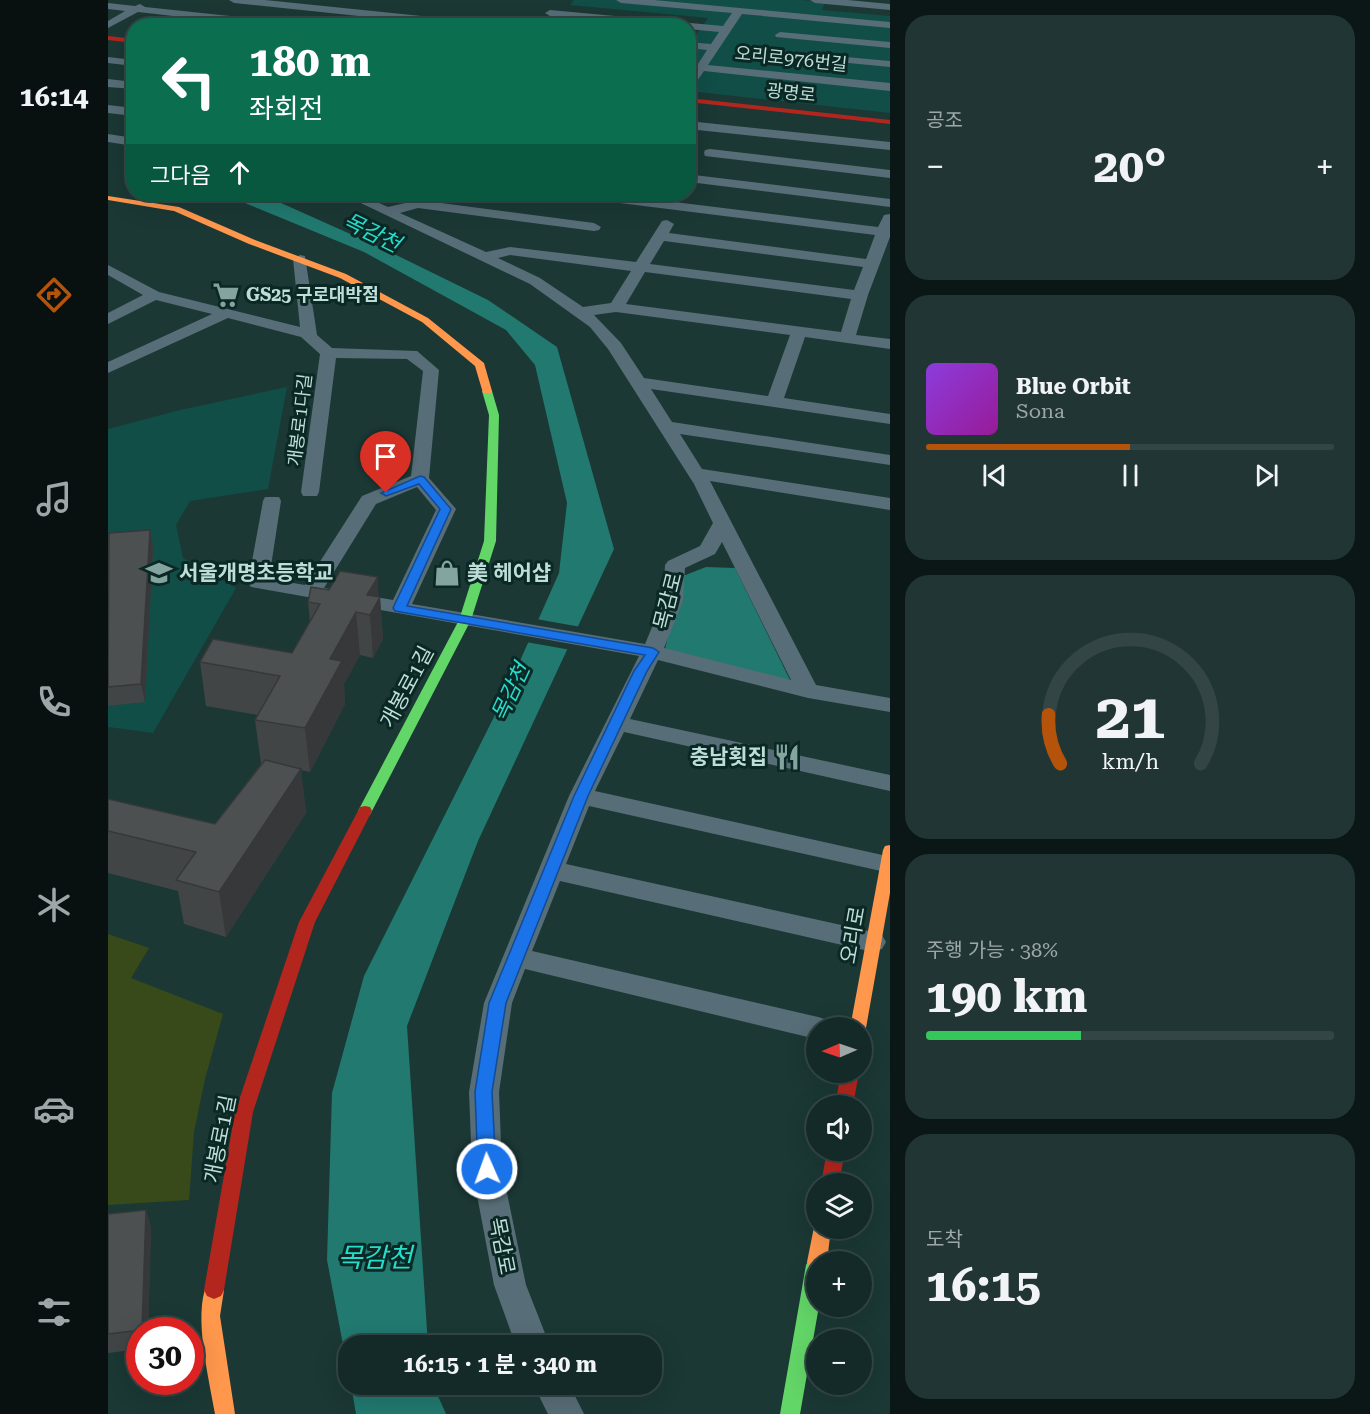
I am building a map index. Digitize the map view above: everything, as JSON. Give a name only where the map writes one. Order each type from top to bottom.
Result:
[{"type":"street","points":[[108,25],[152,0]]},
{"type":"street","points":[[234,0],[411,18]]},
{"type":"street","points":[[562,0],[547,16],[574,18]]},
{"type":"street","points":[[621,0],[739,11],[794,12],[890,26]]},
{"type":"street","points":[[815,0],[890,7]]},
{"type":"street","points":[[108,6],[224,18]]},
{"type":"street","points":[[302,18],[316,8]]},
{"type":"street","points":[[696,66],[714,48],[739,11]]},
{"type":"street","points":[[757,73],[794,12]]},
{"type":"street","points":[[356,18],[362,13]]},
{"type":"street","points":[[696,27],[727,30]]},
{"type":"street","points":[[780,35],[890,45]]},
{"type":"street","points":[[108,38],[126,40]]},
{"type":"street","points":[[696,46],[714,48]]},
{"type":"street","points":[[769,53],[890,64]]},
{"type":"street","points":[[108,60],[126,62]]},
{"type":"street","name":"오리로976번길","points":[[696,67],[889,84]]},
{"type":"street","points":[[108,83],[126,85]]},
{"type":"street","name":"광명로","points":[[696,101],[890,122]]},
{"type":"street","points":[[108,109],[126,111]]},
{"type":"street","points":[[696,126],[890,146]]},
{"type":"street","points":[[696,176],[724,129]]},
{"type":"street","points":[[108,138],[126,140]]},
{"type":"street","points":[[710,153],[890,174]]},
{"type":"street","points":[[696,184],[890,202]]},
{"type":"street","name":"개봉로1길","points":[[108,198],[126,201]]},
{"type":"street","name":"개봉로1길","points":[[127,201],[176,209],[344,276],[425,320],[480,365],[494,415],[490,541],[471,621],[307,922],[244,1112],[210,1316],[225,1414]]},
{"type":"street","points":[[366,201],[535,281],[582,312],[615,346],[723,522],[808,691]]},
{"type":"street","points":[[390,211],[418,204],[606,208],[672,201]]},
{"type":"street","points":[[616,307],[680,201]]},
{"type":"street","points":[[687,201],[887,233]]},
{"type":"street","points":[[574,257],[606,208]]},
{"type":"street","points":[[847,339],[860,295],[887,233],[890,215]]},
{"type":"street","points":[[659,236],[873,264]]},
{"type":"street","points":[[485,257],[510,251],[574,257],[860,295]]},
{"type":"street","points":[[108,269],[154,295],[309,334],[300,260]]},
{"type":"street","points":[[108,319],[154,295]]},
{"type":"street","points":[[582,312],[616,307],[890,344]]},
{"type":"street","points":[[108,368],[227,313]]},
{"type":"street","points":[[774,402],[799,332]]},
{"type":"street","name":"개봉로1다길","points":[[309,334],[309,337],[328,353],[411,354],[431,370],[420,479]]},
{"type":"street","name":"개봉로1다길","points":[[310,492],[328,353]]},
{"type":"street","points":[[637,382],[890,419]]},
{"type":"street","points":[[665,426],[890,460]]},
{"type":"street","points":[[695,474],[890,504]]},
{"type":"street","points":[[311,592],[369,500],[420,479],[446,509],[400,608]]},
{"type":"street","points":[[272,501],[258,583],[644,651],[808,691],[890,705]]},
{"type":"street","name":"목감로","points":[[529,1335],[510,1285],[487,1169],[484,1092],[498,1003],[581,796],[640,671],[644,651],[673,601],[675,565],[708,549],[723,522]]},
{"type":"street","points":[[615,723],[890,783]]},
{"type":"street","points":[[581,796],[889,857]]},
{"type":"street","name":"오리로","points":[[860,1017],[889,857]]},
{"type":"street","points":[[550,870],[873,942]]},
{"type":"street","points":[[516,957],[806,1025]]},
{"type":"street","points":[[789,1414],[806,1317]]},
{"type":"street","points":[[556,1395],[567,1414]]},
{"type":"shaded area","points":[[574,0],[801,0],[825,2],[822,10],[890,16],[890,113],[696,92],[696,35],[708,18],[570,5]]},
{"type":"shaded area","name":"서울개명초등학교","points":[[287,387],[268,489],[190,501],[176,525],[183,558],[236,588],[153,733],[108,727],[108,429],[180,410]]},
{"type":"shaded area","points":[[108,934],[149,948],[131,978],[223,1014],[205,1079],[194,1132],[189,1200],[108,1205]]},
{"type":"water","name":"목감천","points":[[238,201],[277,201],[386,250],[488,300],[557,347],[614,549],[478,841],[407,1026],[427,1335],[341,1335],[327,1260],[332,1093],[364,976],[503,699],[559,573],[567,503],[535,365],[506,330],[364,252]]},
{"type":"water","points":[[706,567],[735,568],[791,682],[665,649],[683,576]]},
{"type":"water","points":[[353,1395],[437,1395],[446,1414],[356,1414]]},
{"type":"pier","points":[[536,619],[581,627],[571,650],[526,642]]},
{"type":"building","points":[[150,530],[141,684],[108,687],[109,533]]},
{"type":"building","points":[[340,571],[378,577],[367,595],[380,597],[370,615],[356,612],[330,659],[342,661],[305,728],[255,720],[280,676],[200,662],[213,639],[292,653],[320,604],[308,602],[311,587],[329,590]]},
{"type":"building","points":[[265,760],[301,769],[219,892],[176,880],[196,852],[108,831],[108,799],[215,824]]},
{"type":"building","points":[[146,1210],[142,1317],[126,1317],[126,1332],[108,1334],[108,1214]]},
{"type":"traffic: fast","points":[[365,811],[465,620],[490,541],[494,415],[487,391]]},
{"type":"traffic: fast","points":[[790,1414],[807,1317]]},
{"type":"traffic: slow","points":[[108,198],[126,201]]},
{"type":"traffic: slow","points":[[127,201],[176,209],[252,242],[343,276],[425,320],[480,365],[487,391]]},
{"type":"traffic: slow","points":[[860,1017],[890,850]]},
{"type":"traffic: slow","points":[[819,1251],[820,1239]]},
{"type":"traffic: slow","points":[[214,1290],[210,1316],[225,1414]]},
{"type":"traffic: jam","points":[[108,38],[126,40]]},
{"type":"traffic: jam","points":[[696,101],[890,122]]},
{"type":"traffic: jam","points":[[214,1290],[244,1112],[307,922],[365,811]]},
{"type":"traffic: jam","points":[[846,1095],[848,1083]]},
{"type":"traffic: jam","points":[[832,1173],[834,1161]]},
{"type":"place","name":"GS25 구로대박점","points":[[226,295]]},
{"type":"place","name":"서울개명초등학교","points":[[159,573]]},
{"type":"place","name":"美 헤어샵","points":[[447,573]]},
{"type":"place","name":"충남횟집","points":[[787,757]]},
{"type":"route","points":[[386,493],[420,479],[446,509],[400,608],[653,652],[640,671],[568,825],[498,1003],[484,1092],[487,1169]]}]
